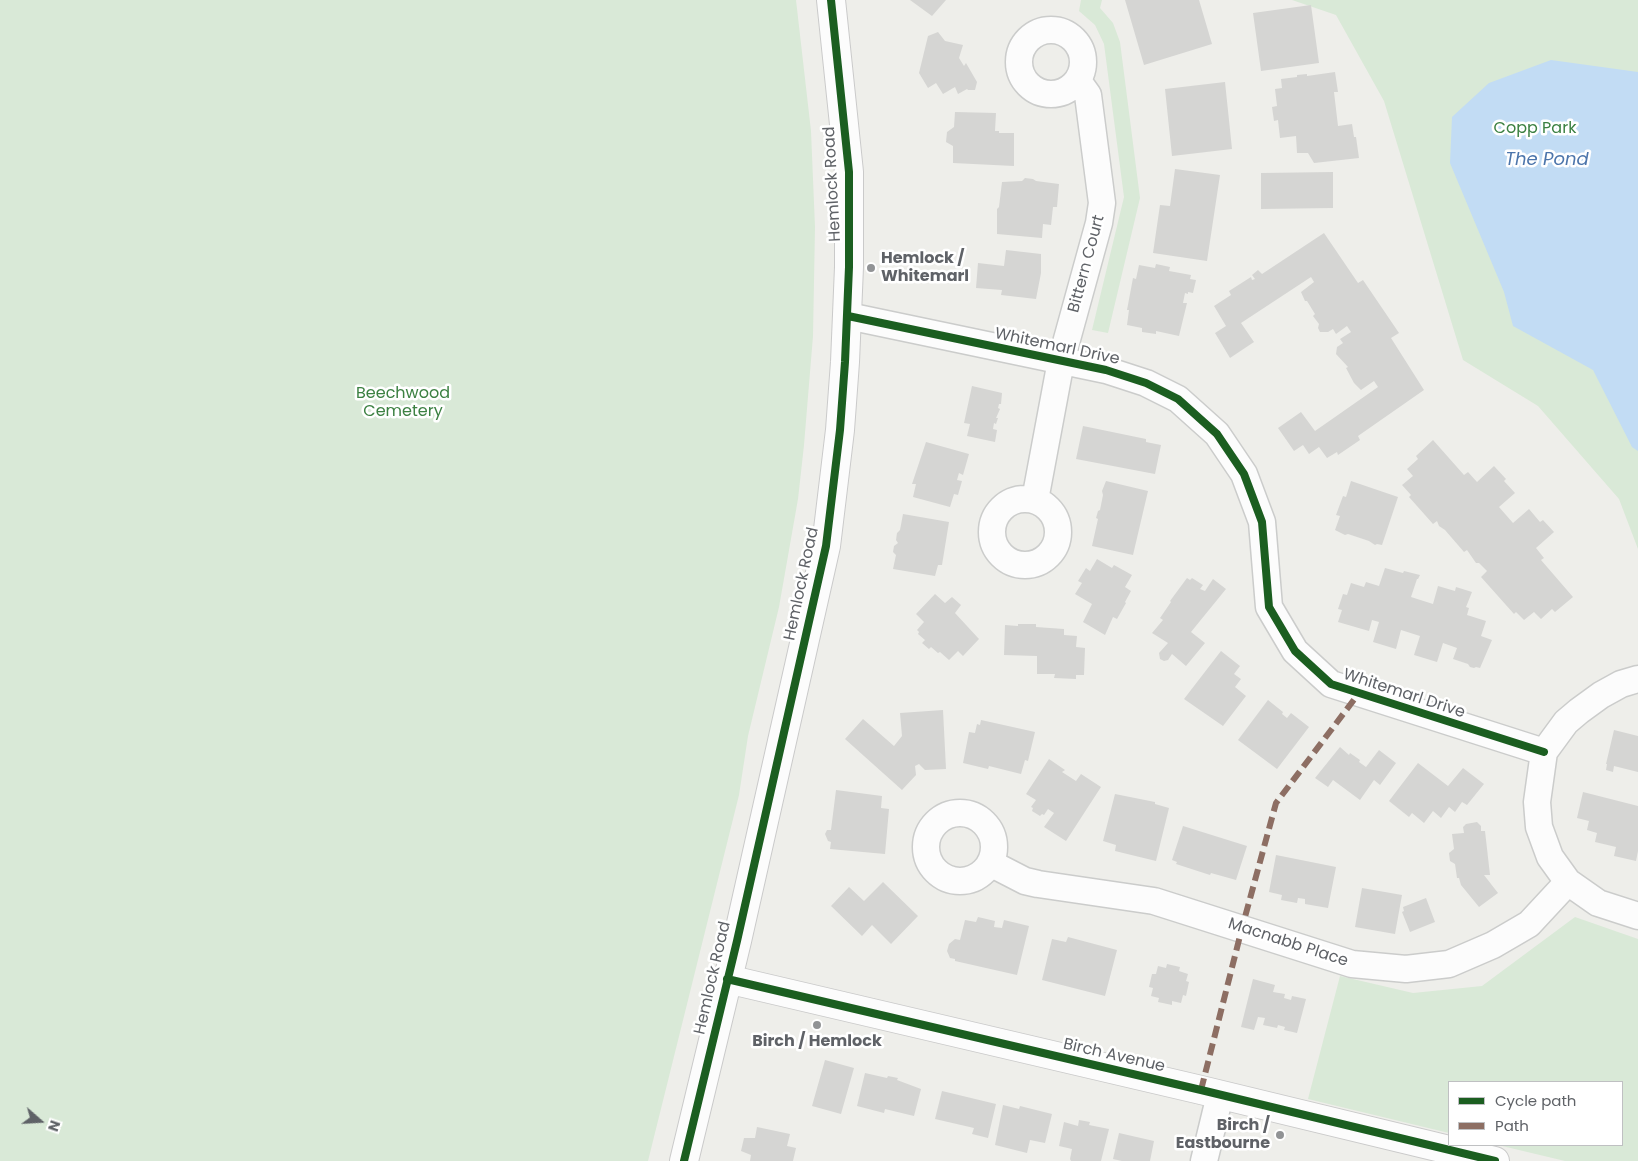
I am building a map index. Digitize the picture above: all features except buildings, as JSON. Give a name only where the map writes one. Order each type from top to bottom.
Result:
[{"type":"main road","name":"Hemlock Road","points":[[684,1161],[826,546],[840,430],[848,316],[849,172],[831,0]]},
{"type":"main road","name":"Birch Avenue","points":[[727,979],[1495,1161]]},
{"type":"street","name":"Bittern Court","points":[[1035,500],[1061,361],[1100,223],[1102,203],[1088,95],[1078,81]]},
{"type":"street","name":"Whitemarl Drive","points":[[848,316],[1106,370],[1146,383],[1178,399],[1218,434],[1244,474],[1262,522],[1269,607],[1295,651],[1332,684],[1544,752]]},
{"type":"street","points":[[1638,679],[1621,684],[1601,695],[1579,710],[1566,722],[1544,752],[1537,802],[1539,827],[1550,857],[1568,882],[1598,902],[1638,916]]},
{"type":"street","name":"Macnabb Place","points":[[990,863],[1026,881],[1050,887],[1154,900],[1352,964],[1406,969],[1449,964],[1493,945],[1529,924],[1568,882]]},
{"type":"street","points":[[1204,1161],[1220,1095]]},
{"type":"green space","name":"Beechwood Cemetery","points":[[0,0],[796,0],[811,131],[815,227],[813,336],[798,499],[779,607],[748,736],[739,795],[648,1161],[0,1161]]},
{"type":"green space","points":[[1081,0],[1102,0],[1100,8],[1113,23],[1120,42],[1140,198],[1108,333],[1092,330],[1124,197],[1104,44],[1095,25],[1079,11]]},
{"type":"green space","name":"Copp Park","points":[[1292,0],[1638,0],[1638,549],[1619,499],[1538,406],[1463,360],[1384,101],[1336,15]]},
{"type":"green space","points":[[1575,917],[1638,939],[1638,1161],[1565,1161],[1502,1146],[1623,1146],[1623,1081],[1448,1081],[1448,1133],[1308,1099],[1340,976],[1413,993],[1482,986]]},
{"type":"water","name":"The Pond","points":[[1551,60],[1638,72],[1638,451],[1632,447],[1593,370],[1513,326],[1504,292],[1450,163],[1452,117],[1489,83]]},
{"type":"marked path","points":[[1201,1090],[1276,803],[1359,693]]},
{"type":"cycle path","points":[[684,1161],[737,941],[826,546],[840,430],[849,267],[849,172],[831,0]]},
{"type":"cycle path","points":[[848,316],[1106,370],[1146,383],[1178,399],[1217,434],[1244,474],[1262,522],[1269,607],[1295,651],[1331,684],[1544,752]]},
{"type":"cycle path","points":[[727,979],[1495,1161]]},
{"type":"place","name":"Hemlock / Whitemarl","points":[[871,268]]},
{"type":"place","name":"Birch / Hemlock","points":[[817,1025]]},
{"type":"place","name":"Birch / Eastbourne","points":[[1280,1135]]}]
